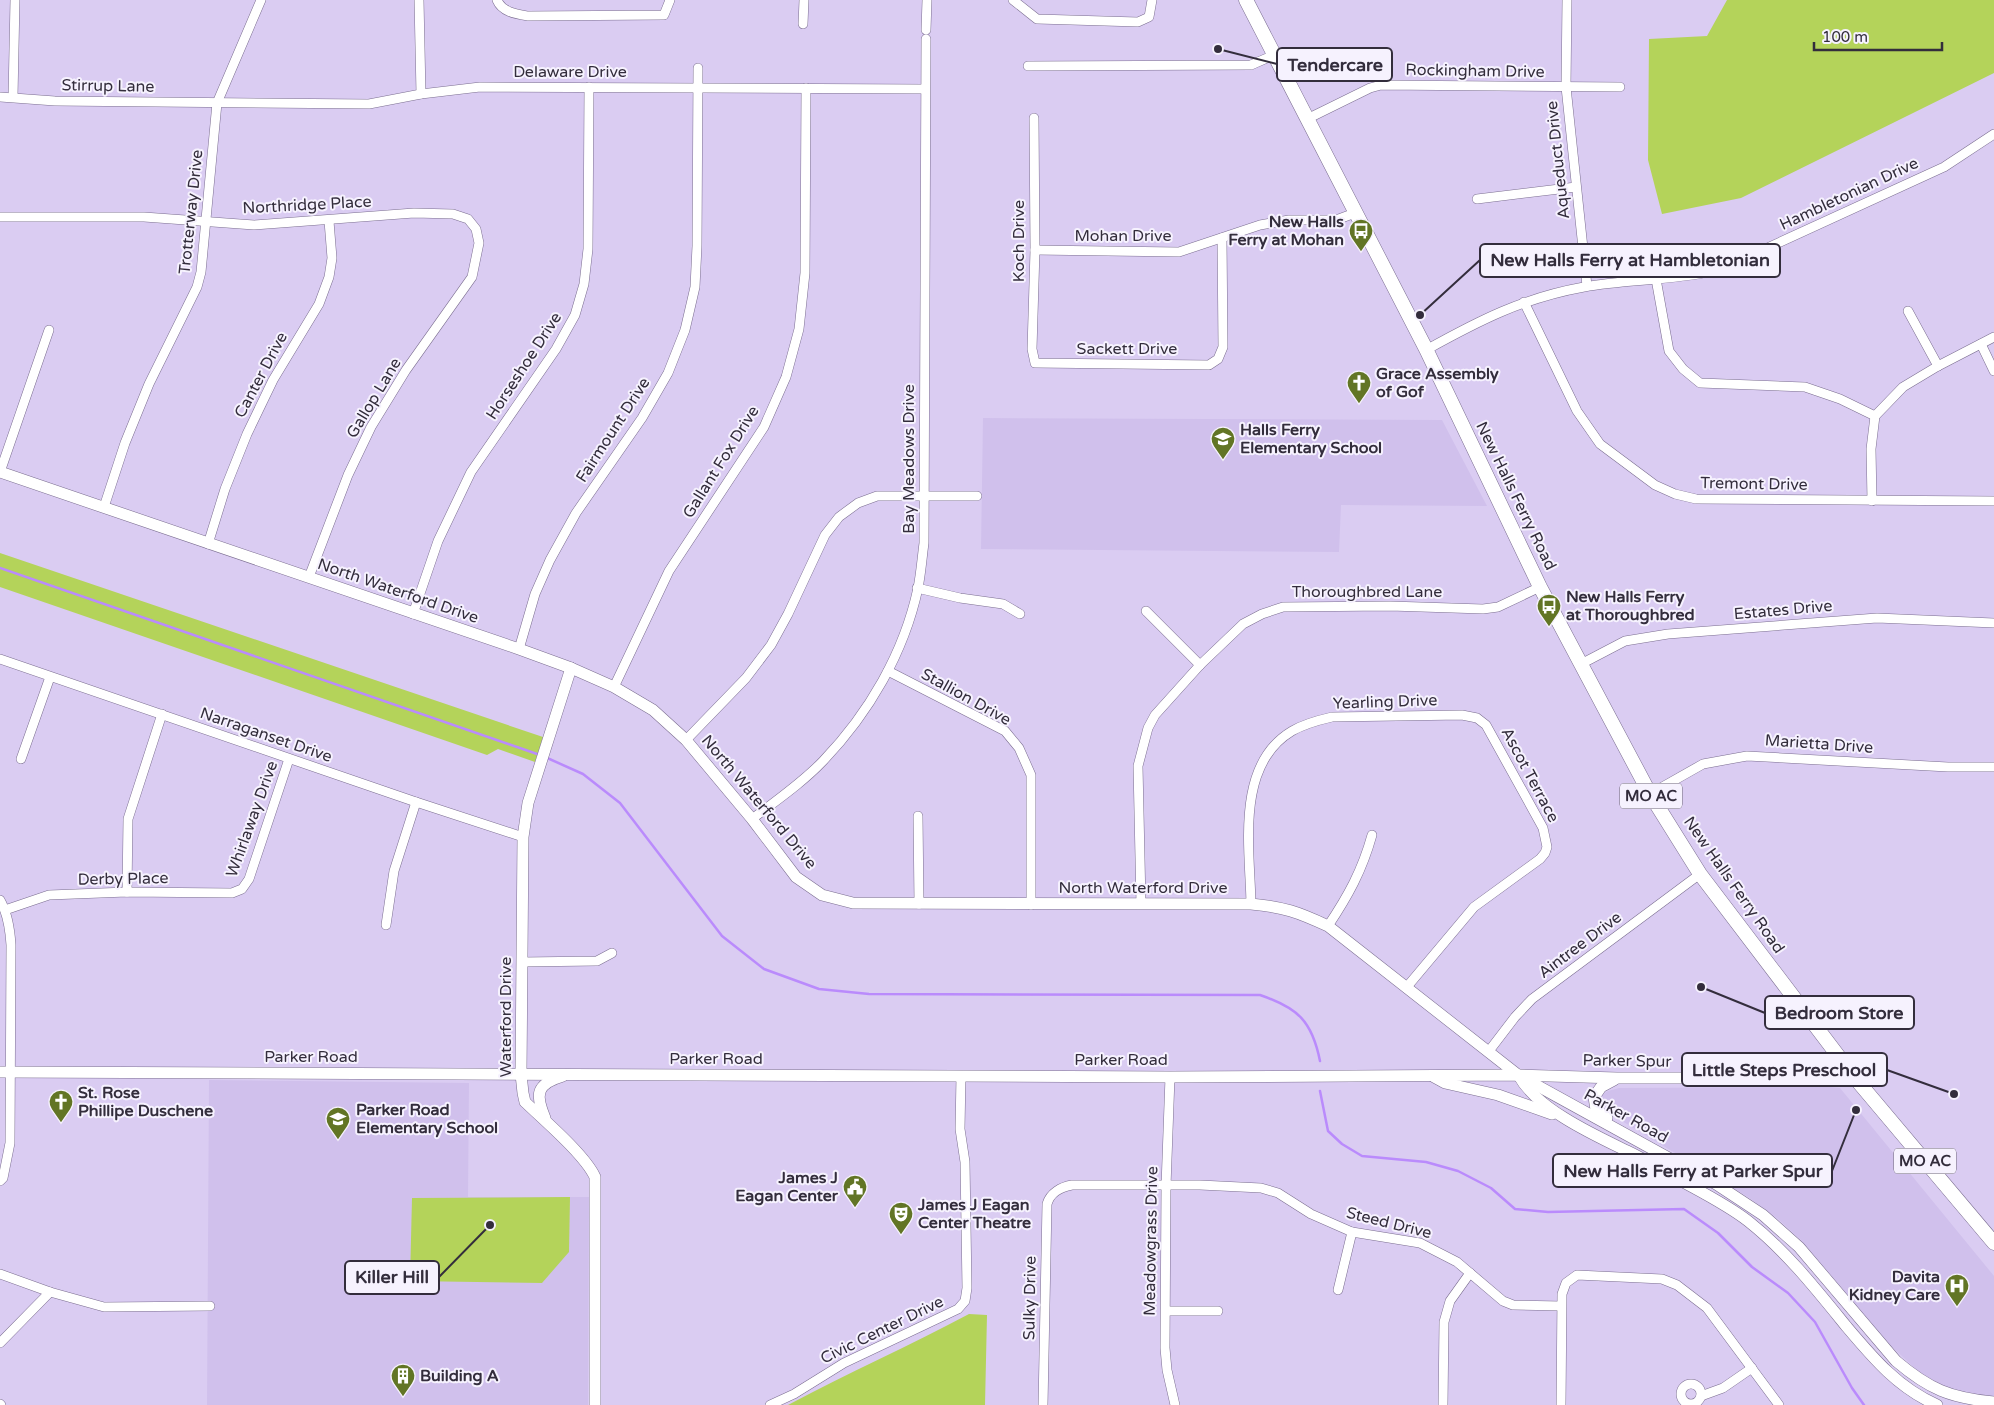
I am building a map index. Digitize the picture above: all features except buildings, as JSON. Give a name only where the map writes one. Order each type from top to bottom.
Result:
[{"type":"main road","name":"New Halls Ferry Road","points":[[1246,0],[1426,350],[1540,588],[1650,794],[1700,874],[1855,1078],[1994,1243]]},
{"type":"main road","name":"North Waterford Drive","points":[[0,472],[519,649],[571,668],[614,687],[653,710],[686,740],[752,818],[796,877],[822,895],[853,903],[1031,905],[1251,904],[1279,907],[1302,913],[1328,926],[1518,1075]]},
{"type":"main road","name":"Waterford Drive","points":[[571,668],[528,803],[523,836],[522,1093],[525,1102],[592,1170],[596,1183],[595,1405]]},
{"type":"main road","points":[[1481,1075],[1488,1063],[1489,1051]]},
{"type":"main road","name":"Parker Road","points":[[5,1072],[1170,1077],[1518,1075],[1716,1184],[1763,1215],[1799,1247],[1896,1361],[1910,1374],[1948,1395],[1994,1402]]},
{"type":"main road","points":[[548,1124],[538,1102],[540,1092],[545,1085],[554,1079],[569,1074]]},
{"type":"main road","name":"Parker Road","points":[[1431,1075],[1445,1082],[1498,1095],[1581,1127]]},
{"type":"main road","name":"Parker Spur","points":[[1518,1075],[1617,1078],[1855,1078]]},
{"type":"main road","name":"Parker Road","points":[[1518,1075],[1525,1087],[1543,1103],[1581,1127],[1700,1191],[1748,1221],[1798,1268],[1890,1375],[1923,1399],[1936,1405]]},
{"type":"main road","points":[[1617,1078],[1600,1087],[1594,1097],[1596,1110],[1647,1146]]},
{"type":"street","points":[[13,97],[15,0]]},
{"type":"street","name":"Trotterway Drive","points":[[104,507],[125,443],[149,384],[197,287],[201,272],[217,103],[261,0]]},
{"type":"street","points":[[419,0],[421,94]]},
{"type":"street","points":[[498,2],[511,13],[528,16],[664,15],[670,0]]},
{"type":"street","points":[[803,24],[804,0]]},
{"type":"street","name":"Bay Meadows Drive","points":[[752,818],[792,789],[823,761],[870,704],[888,671],[906,628],[918,588],[924,543],[925,496],[924,89],[926,0]]},
{"type":"street","points":[[1013,0],[1037,19],[1138,22],[1149,17],[1152,0]]},
{"type":"street","name":"Aqueduct Drive","points":[[1567,0],[1566,87],[1587,286]]},
{"type":"street","points":[[1028,66],[1251,65],[1274,55]]},
{"type":"street","name":"Fairmount Drive","points":[[519,649],[535,594],[550,560],[576,513],[642,418],[668,372],[685,330],[694,287],[697,246],[698,68]]},
{"type":"street","name":"Rockingham Drive","points":[[1307,119],[1370,88],[1381,85],[1620,87]]},
{"type":"street","name":"Delaware Drive","points":[[217,103],[369,104],[421,94],[480,87],[924,89]]},
{"type":"street","name":"Horseshoe Drive","points":[[413,614],[438,541],[471,472],[556,349],[575,315],[584,284],[588,249],[589,87]]},
{"type":"street","name":"Gallant Fox Drive","points":[[614,687],[669,571],[764,427],[786,378],[799,329],[805,273],[806,88]]},
{"type":"street","name":"Stirrup Lane","points":[[0,97],[56,101],[217,103]]},
{"type":"street","name":"Koch Drive","points":[[1034,118],[1035,250],[1032,349],[1035,363]]},
{"type":"street","name":"Hambletonian Drive","points":[[1426,350],[1476,322],[1524,302],[1556,292],[1587,286],[1713,271],[1944,167],[1994,134]]},
{"type":"street","points":[[1477,199],[1576,187]]},
{"type":"street","name":"Northridge Place","points":[[0,217],[144,217],[254,225],[329,221],[414,213],[453,214],[468,219],[476,229],[479,244]]},
{"type":"street","name":"Mohan Drive","points":[[1035,250],[1179,252],[1270,223],[1290,220],[1336,220],[1355,213]]},
{"type":"street","name":"Canter Drive","points":[[208,544],[226,488],[247,434],[273,380],[319,304],[330,277],[332,258],[329,221]]},
{"type":"street","name":"Sackett Drive","points":[[1035,363],[1210,365],[1218,359],[1223,347],[1222,238]]},
{"type":"street","name":"Gallop Lane","points":[[309,577],[348,474],[371,427],[406,370],[472,277],[479,244]]},
{"type":"street","points":[[1656,279],[1670,351],[1683,369],[1700,383],[1805,387],[1840,399],[1874,416]]},
{"type":"street","name":"Tremont Drive","points":[[1524,302],[1577,411],[1600,444],[1655,485],[1675,494],[1696,499],[1994,501]]},
{"type":"street","points":[[1908,311],[1938,366]]},
{"type":"street","points":[[0,472],[49,330]]},
{"type":"street","points":[[1872,501],[1870,449],[1874,416],[1903,387],[1938,366],[1994,337]]},
{"type":"street","points":[[1981,344],[1994,371]]},
{"type":"street","points":[[686,740],[746,678],[771,645],[788,614],[825,535],[839,516],[858,503],[878,496],[978,496]]},
{"type":"street","points":[[918,588],[1003,604],[1020,614]]},
{"type":"street","name":"Thoroughbred Lane","points":[[1141,904],[1138,766],[1148,728],[1155,715],[1200,666],[1243,624],[1283,606],[1483,609],[1503,606],[1540,588]]},
{"type":"street","points":[[1146,611],[1200,666]]},
{"type":"street","name":"Estates Drive","points":[[1581,664],[1625,641],[1668,634],[1877,618],[1994,623]]},
{"type":"street","name":"Narraganset Drive","points":[[0,659],[416,802],[523,836]]},
{"type":"street","name":"Stallion Drive","points":[[888,671],[1005,731],[1019,748],[1031,775],[1031,905]]},
{"type":"street","points":[[21,759],[50,676]]},
{"type":"street","points":[[127,892],[128,819],[162,714]]},
{"type":"street","name":"Yearling Drive","points":[[1251,904],[1250,816],[1252,789],[1265,759],[1276,745],[1292,731],[1313,722],[1332,717],[1462,715],[1477,718],[1486,725]]},
{"type":"street","name":"Ascot Terrace","points":[[1406,988],[1474,907],[1545,853],[1547,847],[1546,838],[1539,820],[1486,725]]},
{"type":"street","name":"Marietta Drive","points":[[1650,794],[1703,764],[1746,756],[1948,767],[1994,767]]},
{"type":"street","name":"Whirlaway Drive","points":[[242,889],[250,879],[289,759]]},
{"type":"street","points":[[386,925],[394,871],[416,802]]},
{"type":"street","points":[[918,816],[919,904]]},
{"type":"street","points":[[1328,926],[1353,888],[1366,859],[1372,835]]},
{"type":"street","name":"Aintree Drive","points":[[1489,1051],[1515,1017],[1532,999],[1700,874]]},
{"type":"street","name":"Derby Place","points":[[5,910],[49,895],[127,892],[232,893],[242,889]]},
{"type":"street","points":[[0,900],[10,927],[11,945],[5,1072],[10,1143],[3,1178],[0,1181]]},
{"type":"street","points":[[522,962],[596,961],[612,953]]},
{"type":"street","name":"Civic Center Drive","points":[[770,1405],[794,1394],[844,1362],[958,1309],[965,1301],[967,1288],[964,1162],[960,1129],[961,1076]]},
{"type":"street","name":"Meadowgrass Drive","points":[[1170,1077],[1166,1186],[1165,1348],[1167,1370],[1175,1405]]},
{"type":"street","name":"Steed Drive","points":[[1054,1194],[1072,1185],[1200,1185],[1261,1188],[1278,1193],[1311,1214],[1352,1232],[1420,1243],[1450,1258],[1503,1301],[1513,1305],[1561,1306]]},
{"type":"street","name":"Sulky Drive","points":[[1043,1405],[1047,1204],[1054,1194]]},
{"type":"street","points":[[1338,1290],[1352,1232]]},
{"type":"street","points":[[1443,1405],[1444,1322],[1450,1301],[1470,1273]]},
{"type":"street","points":[[0,1274],[50,1292],[104,1307],[210,1306]]},
{"type":"street","points":[[1561,1405],[1562,1294],[1566,1283],[1577,1275],[1662,1279],[1677,1284],[1707,1308],[1779,1405]]},
{"type":"street","points":[[0,1343],[50,1292]]},
{"type":"street","points":[[1166,1310],[1218,1311]]},
{"type":"street","points":[[1701,1396],[1723,1388],[1752,1368]]},
{"type":"shaded area","name":"Halls Ferry Elementary School","points":[[983,418],[1442,420],[1487,506],[1341,505],[1339,552],[981,549]]},
{"type":"shaded area","points":[[209,1080],[469,1083],[468,1197],[589,1197],[588,1405],[207,1405]]},
{"type":"shaded area","points":[[1619,1088],[1840,1088],[1994,1276],[1994,1396],[1972,1395],[1952,1391],[1919,1372],[1891,1346],[1801,1240],[1778,1219],[1748,1197],[1612,1115],[1604,1109],[1601,1102],[1602,1095]]},
{"type":"green space","points":[[1727,0],[1994,0],[1994,73],[1741,198],[1662,214],[1648,160],[1649,39],[1707,36]]},
{"type":"green space","points":[[0,553],[543,737],[535,762],[498,749],[487,755],[0,587]]},
{"type":"green space","points":[[570,1197],[569,1252],[542,1283],[410,1281],[412,1198]]},
{"type":"green space","points":[[969,1314],[987,1315],[985,1405],[788,1405],[924,1337]]},
{"type":"waterway","points":[[0,568],[540,755]]},
{"type":"waterway","points":[[545,757],[583,774],[620,803],[722,936],[764,969],[819,989],[869,994],[1260,995],[1284,1005],[1301,1018],[1313,1036],[1320,1061]]},
{"type":"waterway","points":[[1320,1091],[1328,1131],[1342,1144],[1362,1156],[1426,1162],[1458,1171],[1491,1188],[1515,1209],[1548,1212],[1684,1209],[1718,1233],[1752,1267],[1788,1293],[1815,1322],[1852,1388],[1864,1405]]},
{"type":"place","name":"Tendercare","points":[[1218,49]]},
{"type":"place","name":"New Halls Ferry at Mohan","points":[[1361,252]]},
{"type":"place","name":"New Halls Ferry at Hambletonian","points":[[1420,315]]},
{"type":"place","name":"Grace Assembly of Gof","points":[[1359,404]]},
{"type":"place","name":"Halls Ferry Elementary School","points":[[1223,460]]},
{"type":"place","name":"New Halls Ferry at Thoroughbred","points":[[1549,627]]},
{"type":"place","name":"Bedroom Store","points":[[1701,987]]},
{"type":"place","name":"Little Steps Preschool","points":[[1954,1094]]},
{"type":"place","name":"New Halls Ferry at Parker Spur","points":[[1856,1110]]},
{"type":"place","name":"St. Rose Phillipe Duschene","points":[[61,1123]]},
{"type":"place","name":"Parker Road Elementary School","points":[[338,1140]]},
{"type":"place","name":"James J Eagan Center","points":[[855,1208]]},
{"type":"place","name":"Killer Hill","points":[[490,1225]]},
{"type":"place","name":"James J Eagan Center Theatre","points":[[901,1235]]},
{"type":"place","name":"Davita Kidney Care","points":[[1957,1307]]},
{"type":"place","name":"Building A","points":[[403,1397]]}]
